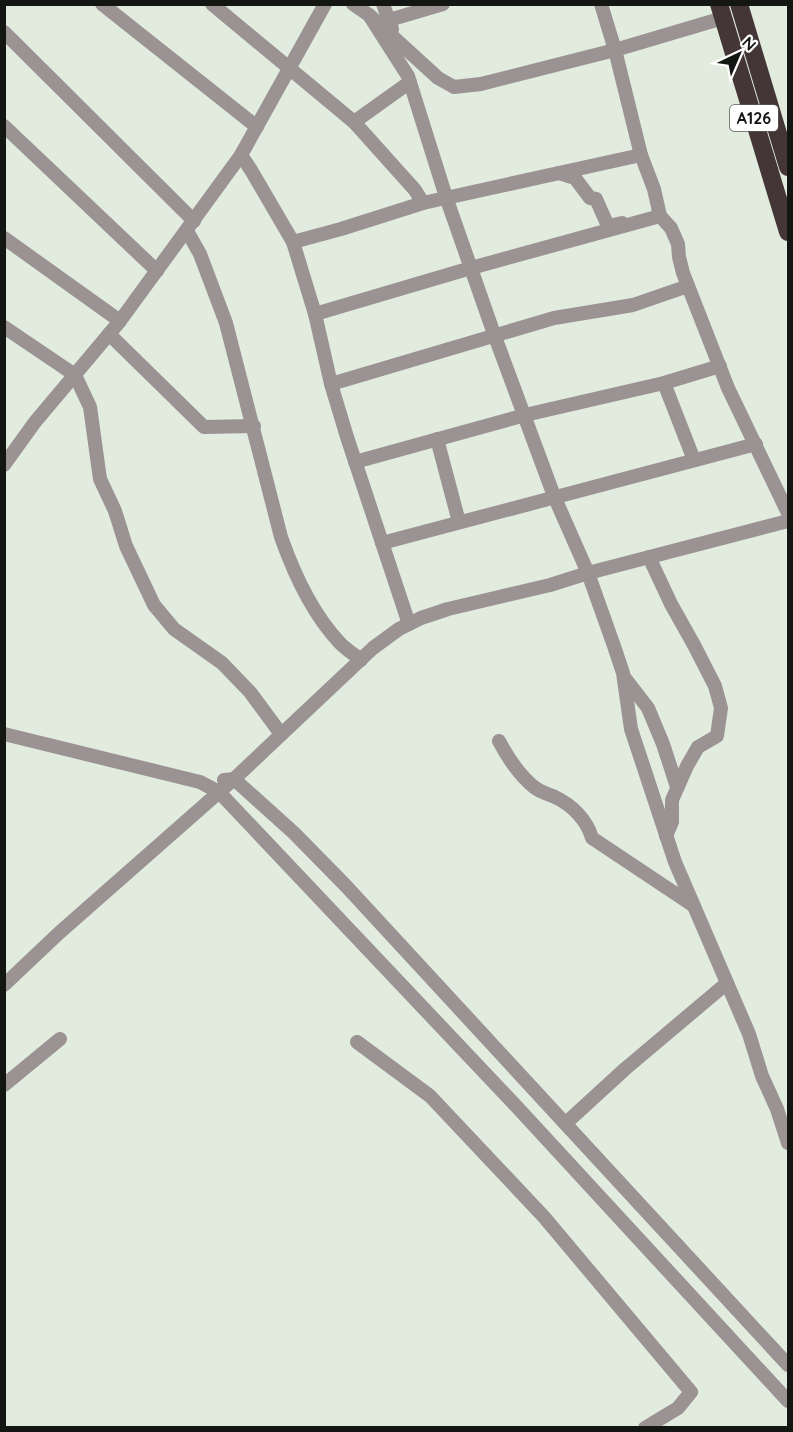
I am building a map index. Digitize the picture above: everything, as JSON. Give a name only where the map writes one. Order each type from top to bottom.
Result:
[{"type":"highway","name":"A126","points":[[739,4],[789,167]]},
{"type":"highway","name":"A126","points":[[721,11],[789,232]]},
{"type":"street","points":[[102,4],[257,127]]},
{"type":"street","points":[[212,4],[354,122],[409,183],[423,203]]},
{"type":"street","points":[[4,465],[35,422],[120,321],[241,155],[325,4]]},
{"type":"street","points":[[353,4],[369,15],[438,78],[454,87],[481,84],[615,50],[721,11]]},
{"type":"street","points":[[383,4],[396,39]]},
{"type":"street","points":[[389,20],[443,4]]},
{"type":"street","points":[[601,4],[641,155],[654,189],[660,216],[671,228],[678,244],[678,257],[720,366],[789,513]]},
{"type":"street","points":[[369,15],[391,47],[410,82],[446,197],[494,334],[554,496],[588,573],[623,675],[631,729],[675,862],[749,1034],[762,1076],[789,1143]]},
{"type":"street","points":[[4,32],[190,226],[226,323],[281,537],[293,571],[326,626],[340,644],[361,660]]},
{"type":"street","points":[[354,122],[410,82]]},
{"type":"street","points":[[4,126],[157,271]]},
{"type":"street","points":[[241,155],[293,242],[315,314],[331,384],[409,624]]},
{"type":"street","points":[[293,242],[446,197],[641,155]]},
{"type":"street","points":[[556,173],[576,178],[590,198],[596,199],[608,226],[660,216]]},
{"type":"street","points":[[315,314],[660,216]]},
{"type":"street","points":[[4,238],[120,321]]},
{"type":"street","points":[[331,384],[494,334],[554,318],[633,305],[688,286]]},
{"type":"street","points":[[4,327],[75,375],[90,407],[100,479],[115,511],[126,546],[154,605],[174,629],[222,663],[250,692],[280,735]]},
{"type":"street","points":[[109,334],[204,427],[254,426]]},
{"type":"street","points":[[355,462],[525,415],[664,383],[720,366]]},
{"type":"street","points":[[664,383],[694,460]]},
{"type":"street","points":[[436,439],[459,522]]},
{"type":"street","points":[[382,543],[756,444]]},
{"type":"street","points":[[4,985],[234,779],[361,660],[399,629],[448,609],[550,585],[789,521]]},
{"type":"street","points":[[649,557],[671,604],[715,686],[721,708],[717,736],[699,747],[677,787],[672,800],[672,822],[666,836]]},
{"type":"street","points":[[623,675],[648,708],[677,787]]},
{"type":"street","points":[[4,735],[200,782],[219,792],[517,1107],[789,1401]]},
{"type":"street","points":[[499,741],[517,770],[533,786],[557,798],[579,814],[589,827],[591,838],[694,906]]},
{"type":"street","points":[[200,782],[234,779],[294,833],[346,886],[789,1365]]},
{"type":"street","points":[[566,1123],[625,1069],[727,983]]},
{"type":"street","points":[[4,1085],[60,1039]]},
{"type":"street","points":[[357,1042],[430,1096],[544,1217],[691,1392],[678,1408],[645,1428]]}]
